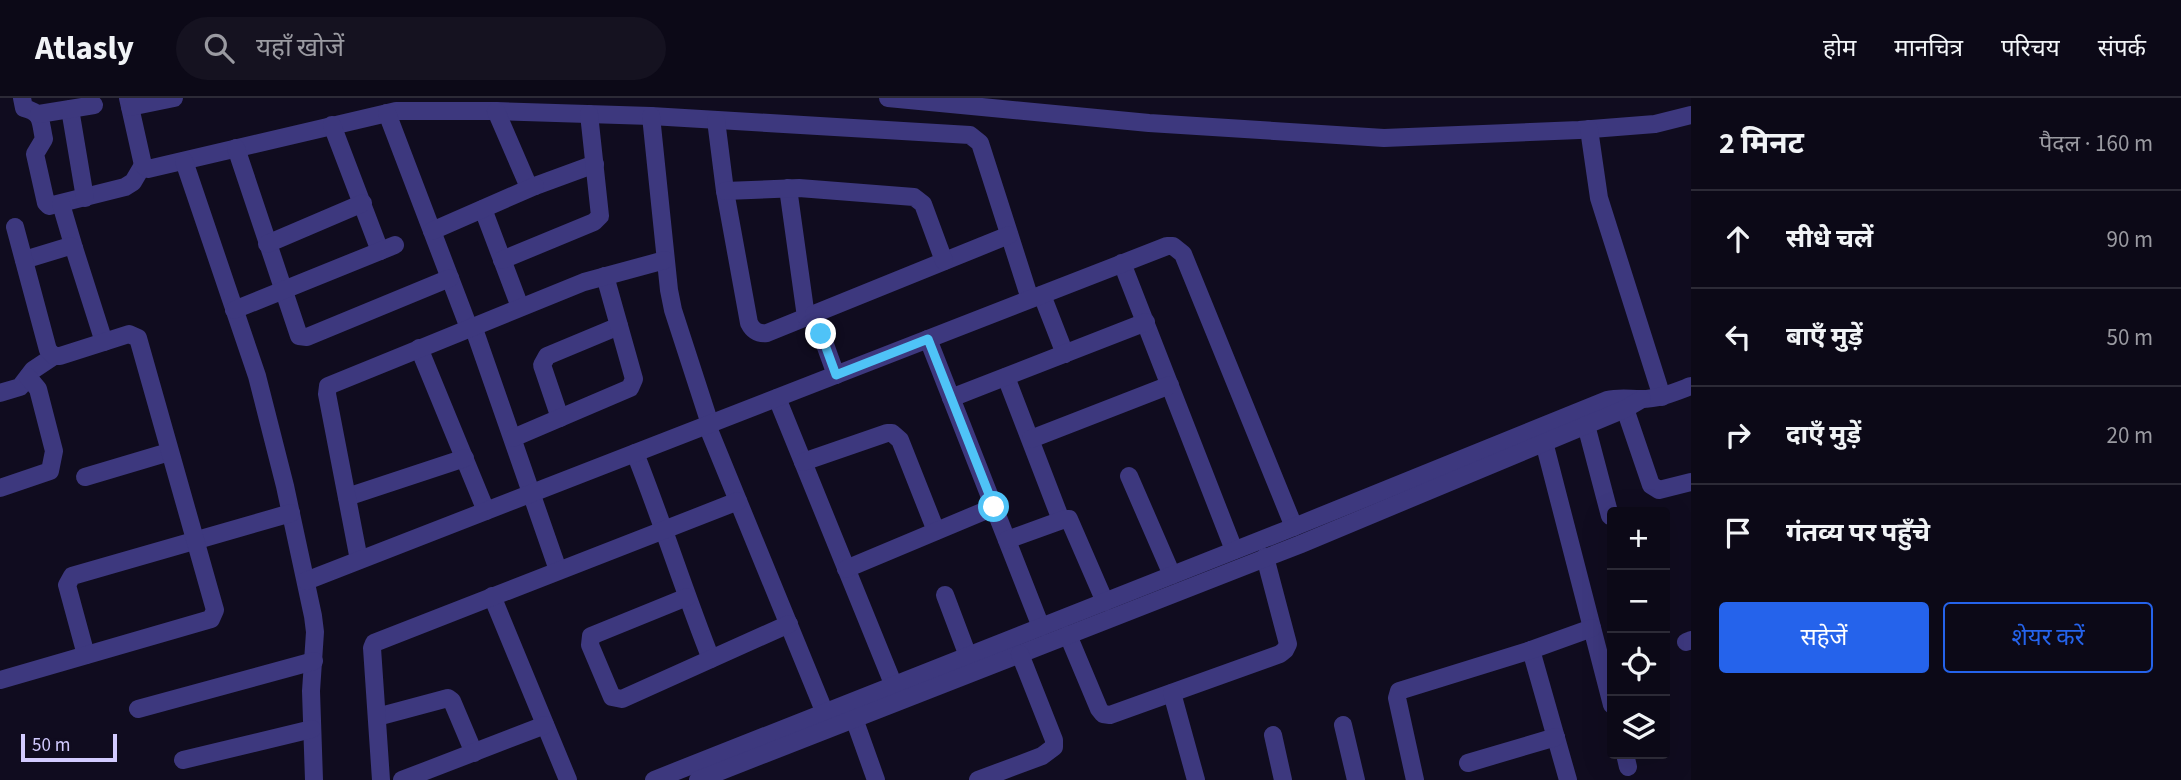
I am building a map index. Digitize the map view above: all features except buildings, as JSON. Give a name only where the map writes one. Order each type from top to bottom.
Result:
[{"type":"street","points":[[22,98],[24,108],[39,114],[94,105]]},
{"type":"street","points":[[174,98],[129,103],[143,165],[148,169],[387,113],[496,111],[651,116],[970,135],[979,143],[1009,234],[1036,297],[1065,354]]},
{"type":"street","points":[[888,98],[1149,123],[1384,138],[1590,129],[1655,124],[1691,115]]},
{"type":"street","points":[[70,109],[85,198]]},
{"type":"street","points":[[496,111],[525,182],[535,186]]},
{"type":"street","points":[[387,113],[513,438],[558,570]]},
{"type":"street","points":[[39,114],[44,139],[34,154],[46,203],[53,206],[130,185],[143,165]]},
{"type":"street","points":[[502,260],[598,219],[601,211],[589,114]]},
{"type":"street","points":[[651,116],[665,260],[673,310],[708,424],[828,720]]},
{"type":"street","points":[[716,120],[725,191],[749,323],[753,330],[760,334],[1009,234]]},
{"type":"street","points":[[234,310],[387,248],[363,203],[332,125]]},
{"type":"street","points":[[1590,129],[1599,198],[1662,397]]},
{"type":"street","points":[[236,148],[296,332],[303,337],[450,278]]},
{"type":"street","points":[[184,161],[257,376],[306,581],[314,624],[314,780]]},
{"type":"street","points":[[432,231],[535,186],[595,164]]},
{"type":"street","points":[[725,191],[788,188],[919,199],[926,209],[944,261]]},
{"type":"street","points":[[788,188],[810,316],[836,375]]},
{"type":"street","points":[[267,244],[363,203]]},
{"type":"street","points":[[61,204],[104,342]]},
{"type":"street","points":[[483,209],[520,307]]},
{"type":"street","points":[[0,680],[211,619],[215,610],[138,338],[129,334],[60,356],[48,350],[15,227]]},
{"type":"street","points":[[24,260],[70,246],[74,248]]},
{"type":"street","points":[[306,581],[1167,246],[1173,246],[1183,254],[1294,527]]},
{"type":"street","points":[[359,560],[327,394],[328,386],[520,307],[605,276],[665,260]]},
{"type":"street","points":[[1122,263],[1234,550]]},
{"type":"street","points":[[513,438],[630,388],[633,384],[634,379],[605,276]]},
{"type":"street","points":[[951,398],[1146,323]]},
{"type":"street","points":[[560,418],[542,365],[543,360],[619,326]]},
{"type":"street","points":[[928,339],[1041,627]]},
{"type":"street","points":[[419,348],[486,511]]},
{"type":"street","points":[[0,393],[20,387],[54,355]]},
{"type":"street","points":[[0,488],[50,471],[54,451],[38,389],[28,377]]},
{"type":"street","points":[[1006,377],[1061,520]]},
{"type":"street","points":[[1031,439],[1170,385]]},
{"type":"street","points":[[654,780],[1020,654],[1586,425],[1623,403],[1662,397],[1691,386]]},
{"type":"street","points":[[777,398],[894,686]]},
{"type":"street","points":[[852,711],[894,686],[1607,400],[1623,403]]},
{"type":"street","points":[[1623,403],[1651,485],[1659,490],[1691,482]]},
{"type":"street","points":[[1586,425],[1608,507]]},
{"type":"street","points":[[803,462],[892,433],[900,440],[936,531]]},
{"type":"street","points":[[1544,442],[1610,696]]},
{"type":"street","points":[[85,477],[169,452]]},
{"type":"street","points":[[635,453],[711,659]]},
{"type":"street","points":[[347,497],[465,458]]},
{"type":"street","points":[[1129,476],[1172,575]]},
{"type":"street","points":[[381,780],[372,648],[374,643],[738,501]]},
{"type":"street","points":[[846,569],[994,507]]},
{"type":"street","points":[[86,655],[68,585],[72,576],[291,513]]},
{"type":"street","points":[[1007,540],[1069,519],[1105,602]]},
{"type":"street","points":[[1068,635],[1099,709],[1103,714],[1110,715],[1280,654],[1286,650],[1287,644],[1265,557]]},
{"type":"street","points":[[945,595],[968,656]]},
{"type":"street","points":[[492,596],[568,780]]},
{"type":"street","points":[[687,597],[591,636],[590,645],[609,693],[617,699],[789,625]]},
{"type":"street","points":[[1415,780],[1397,698],[1399,691],[1592,628]]},
{"type":"street","points":[[1531,650],[1568,780]]},
{"type":"street","points":[[978,780],[1013,774],[1054,747],[1054,740],[1020,654]]},
{"type":"street","points":[[138,709],[314,661]]},
{"type":"street","points":[[1172,693],[1196,780]]},
{"type":"street","points":[[377,717],[448,698],[452,701],[474,752]]},
{"type":"street","points":[[852,711],[876,780]]},
{"type":"street","points":[[698,780],[828,720]]},
{"type":"street","points":[[402,780],[545,725]]},
{"type":"street","points":[[1343,725],[1356,780]]},
{"type":"street","points":[[183,760],[312,729]]},
{"type":"street","points":[[1273,736],[1283,780]]},
{"type":"street","points":[[1468,762],[1556,737]]},
{"type":"route","points":[[821,334],[836,375],[928,339],[994,507]]}]
